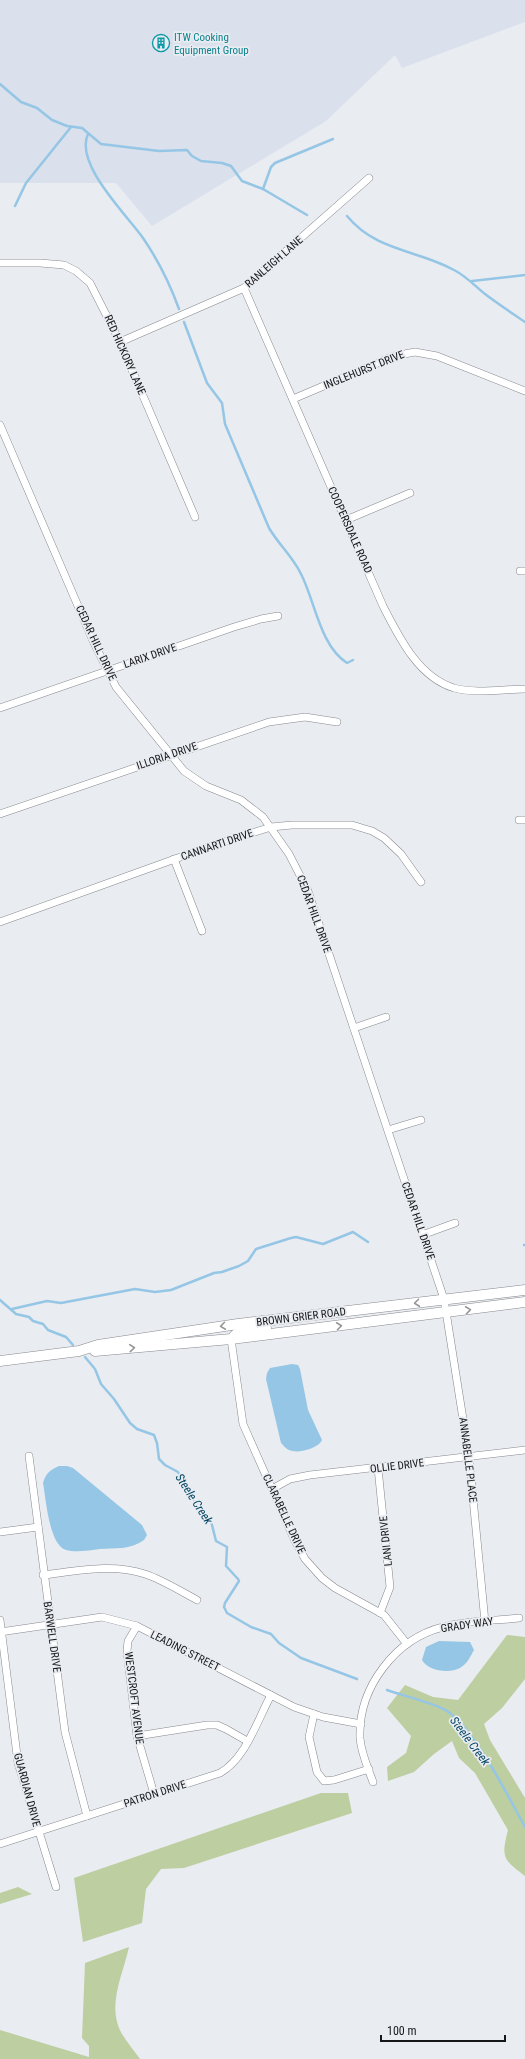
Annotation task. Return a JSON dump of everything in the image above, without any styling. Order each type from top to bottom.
[{"type":"main road","name":"BROWN GRIER ROAD","points":[[0,1361],[79,1351],[98,1344],[164,1334],[525,1290]]},
{"type":"main road","name":"BROWN GRIER ROAD","points":[[79,1351],[85,1352],[231,1339],[525,1302]]},
{"type":"main road","points":[[231,1339],[236,1333],[245,1330],[325,1320],[346,1311]]},
{"type":"street","name":"RANLEIGH LANE","points":[[120,342],[244,288],[369,178]]},
{"type":"street","name":"RED HICKORY LANE","points":[[0,263],[55,263],[76,271],[90,282],[120,342],[195,517]]},
{"type":"street","name":"COOPERSDALE ROAD","points":[[244,288],[396,631],[414,658],[432,677],[455,688],[466,690],[525,689]]},
{"type":"street","name":"INGLEHURST DRIVE","points":[[293,399],[394,356],[415,352],[437,356],[525,391]]},
{"type":"street","name":"CEDAR HILL DRIVE","points":[[0,425],[107,671],[122,695],[171,755],[193,779],[206,786],[242,800],[258,812],[271,827],[289,854],[305,884],[444,1299]]},
{"type":"street","points":[[346,520],[410,493]]},
{"type":"street","name":"LARIX DRIVE","points":[[0,708],[234,627],[278,616]]},
{"type":"street","name":"ILLORIA DRIVE","points":[[0,814],[269,722],[305,717],[337,722]]},
{"type":"street","name":"CANNARTI DRIVE","points":[[0,922],[174,859],[271,827],[333,824],[362,828],[384,838],[421,882]]},
{"type":"street","points":[[174,859],[202,932]]},
{"type":"street","points":[[354,1028],[386,1017]]},
{"type":"street","points":[[388,1130],[421,1120]]},
{"type":"street","points":[[422,1235],[455,1223]]},
{"type":"street","name":"ANNABELLE PLACE","points":[[444,1299],[445,1313],[469,1457],[485,1622]]},
{"type":"street","name":"CLARABELLE DRIVE","points":[[231,1339],[244,1424],[295,1541],[312,1568],[335,1588],[380,1613],[389,1621],[407,1644]]},
{"type":"street","name":"OLLIE DRIVE","points":[[272,1489],[290,1479],[301,1476],[525,1450]]},
{"type":"street","name":"BARWELL DRIVE","points":[[29,1456],[65,1732],[87,1816]]},
{"type":"street","name":"LANI DRIVE","points":[[378,1468],[390,1587],[380,1613]]},
{"type":"street","points":[[0,1532],[38,1527]]},
{"type":"street","points":[[44,1575],[94,1568],[130,1570],[145,1574],[197,1600]]},
{"type":"street","name":"LEADING STREET","points":[[1,1632],[102,1617],[137,1626],[271,1695],[314,1714],[361,1724]]},
{"type":"street","name":"GRADY WAY","points":[[373,1782],[362,1748],[361,1724],[365,1705],[379,1675],[390,1658],[407,1644],[422,1635],[444,1626],[519,1618]]},
{"type":"street","name":"GUARDIAN DRIVE","points":[[0,1620],[4,1681],[18,1763],[56,1887]]},
{"type":"street","name":"WESTCROFT AVENUE","points":[[137,1626],[128,1641],[127,1652],[137,1736],[154,1794]]},
{"type":"street","name":"PATRON DRIVE","points":[[0,1844],[38,1830],[87,1816],[220,1773],[230,1767],[240,1755],[271,1695]]},
{"type":"street","points":[[314,1714],[309,1737],[317,1772],[324,1780],[334,1780],[369,1769]]},
{"type":"street","points":[[137,1736],[207,1725],[216,1725],[247,1741]]},
{"type":"shaded area","points":[[0,0],[525,0],[525,22],[402,68],[395,55],[326,121],[152,226],[116,183],[0,183]]},
{"type":"green space","points":[[507,1635],[525,1637],[525,1679],[502,1708],[484,1724],[490,1740],[525,1798],[525,1876],[508,1861],[505,1847],[508,1830],[475,1773],[459,1758],[452,1741],[434,1754],[414,1772],[388,1781],[387,1767],[406,1753],[411,1736],[387,1708],[405,1685],[433,1697],[458,1700]]},
{"type":"green space","points":[[321,1793],[348,1793],[352,1813],[184,1868],[161,1869],[146,1889],[142,1923],[83,1942],[74,1878]]},
{"type":"green space","points":[[18,1887],[32,1894],[0,1904],[0,1893]]},
{"type":"green space","points":[[129,1947],[117,1990],[116,2013],[117,2023],[122,2034],[140,2059],[0,2059],[0,2030],[89,2057],[89,2046],[82,2038],[85,1963]]},
{"type":"water","points":[[292,1364],[298,1365],[300,1369],[308,1410],[322,1440],[316,1446],[302,1451],[293,1451],[286,1448],[281,1443],[266,1379],[270,1368]]},
{"type":"water","points":[[59,1466],[73,1468],[142,1525],[147,1535],[144,1540],[128,1547],[83,1551],[70,1551],[60,1546],[52,1531],[49,1521],[43,1483],[49,1472]]},
{"type":"water","points":[[439,1641],[470,1642],[474,1650],[470,1658],[460,1668],[450,1671],[434,1669],[425,1664],[422,1660],[426,1647]]},
{"type":"waterway","points":[[0,84],[21,102],[37,108],[52,120],[67,126],[82,128],[101,144],[159,151],[187,150],[192,156],[201,161],[222,163],[231,166],[242,181],[263,189],[307,215]]},
{"type":"waterway","points":[[15,206],[26,183],[71,127]]},
{"type":"waterway","points":[[88,134],[86,146],[88,160],[95,174],[104,189],[143,238],[154,255],[172,290],[179,309]]},
{"type":"waterway","points":[[263,189],[271,167],[275,163],[333,139]]},
{"type":"waterway","points":[[347,216],[371,237],[398,249],[440,263],[458,272],[490,298],[525,322]]},
{"type":"waterway","points":[[472,281],[525,275]]},
{"type":"waterway","points":[[184,322],[207,383],[222,403],[225,424],[269,528],[301,574],[319,622],[330,646],[347,663],[353,660]]},
{"type":"waterway","points":[[12,1309],[47,1301],[61,1303],[135,1289],[155,1292],[171,1290],[214,1273],[239,1266],[248,1261],[256,1249],[296,1237],[323,1244],[353,1232],[368,1242]]},
{"type":"waterway","name":"Steele Creek","points":[[0,1300],[16,1314],[29,1317],[33,1321],[43,1324],[48,1330],[66,1337],[73,1345]]},
{"type":"waterway","name":"Steele Creek","points":[[85,1357],[95,1369],[101,1384],[114,1399],[130,1423],[137,1429],[154,1435],[157,1443],[159,1459],[165,1465],[178,1472],[201,1513],[211,1521],[216,1541],[227,1547],[226,1566],[239,1581],[225,1603],[224,1607],[227,1613],[251,1627],[271,1634],[279,1643],[301,1658],[357,1679]]},
{"type":"waterway","name":"Steele Creek","points":[[387,1690],[442,1708],[458,1720],[480,1748],[525,1827]]},
{"type":"place","name":"ITW Cooking Equipment Group","points":[[161,43]]}]
